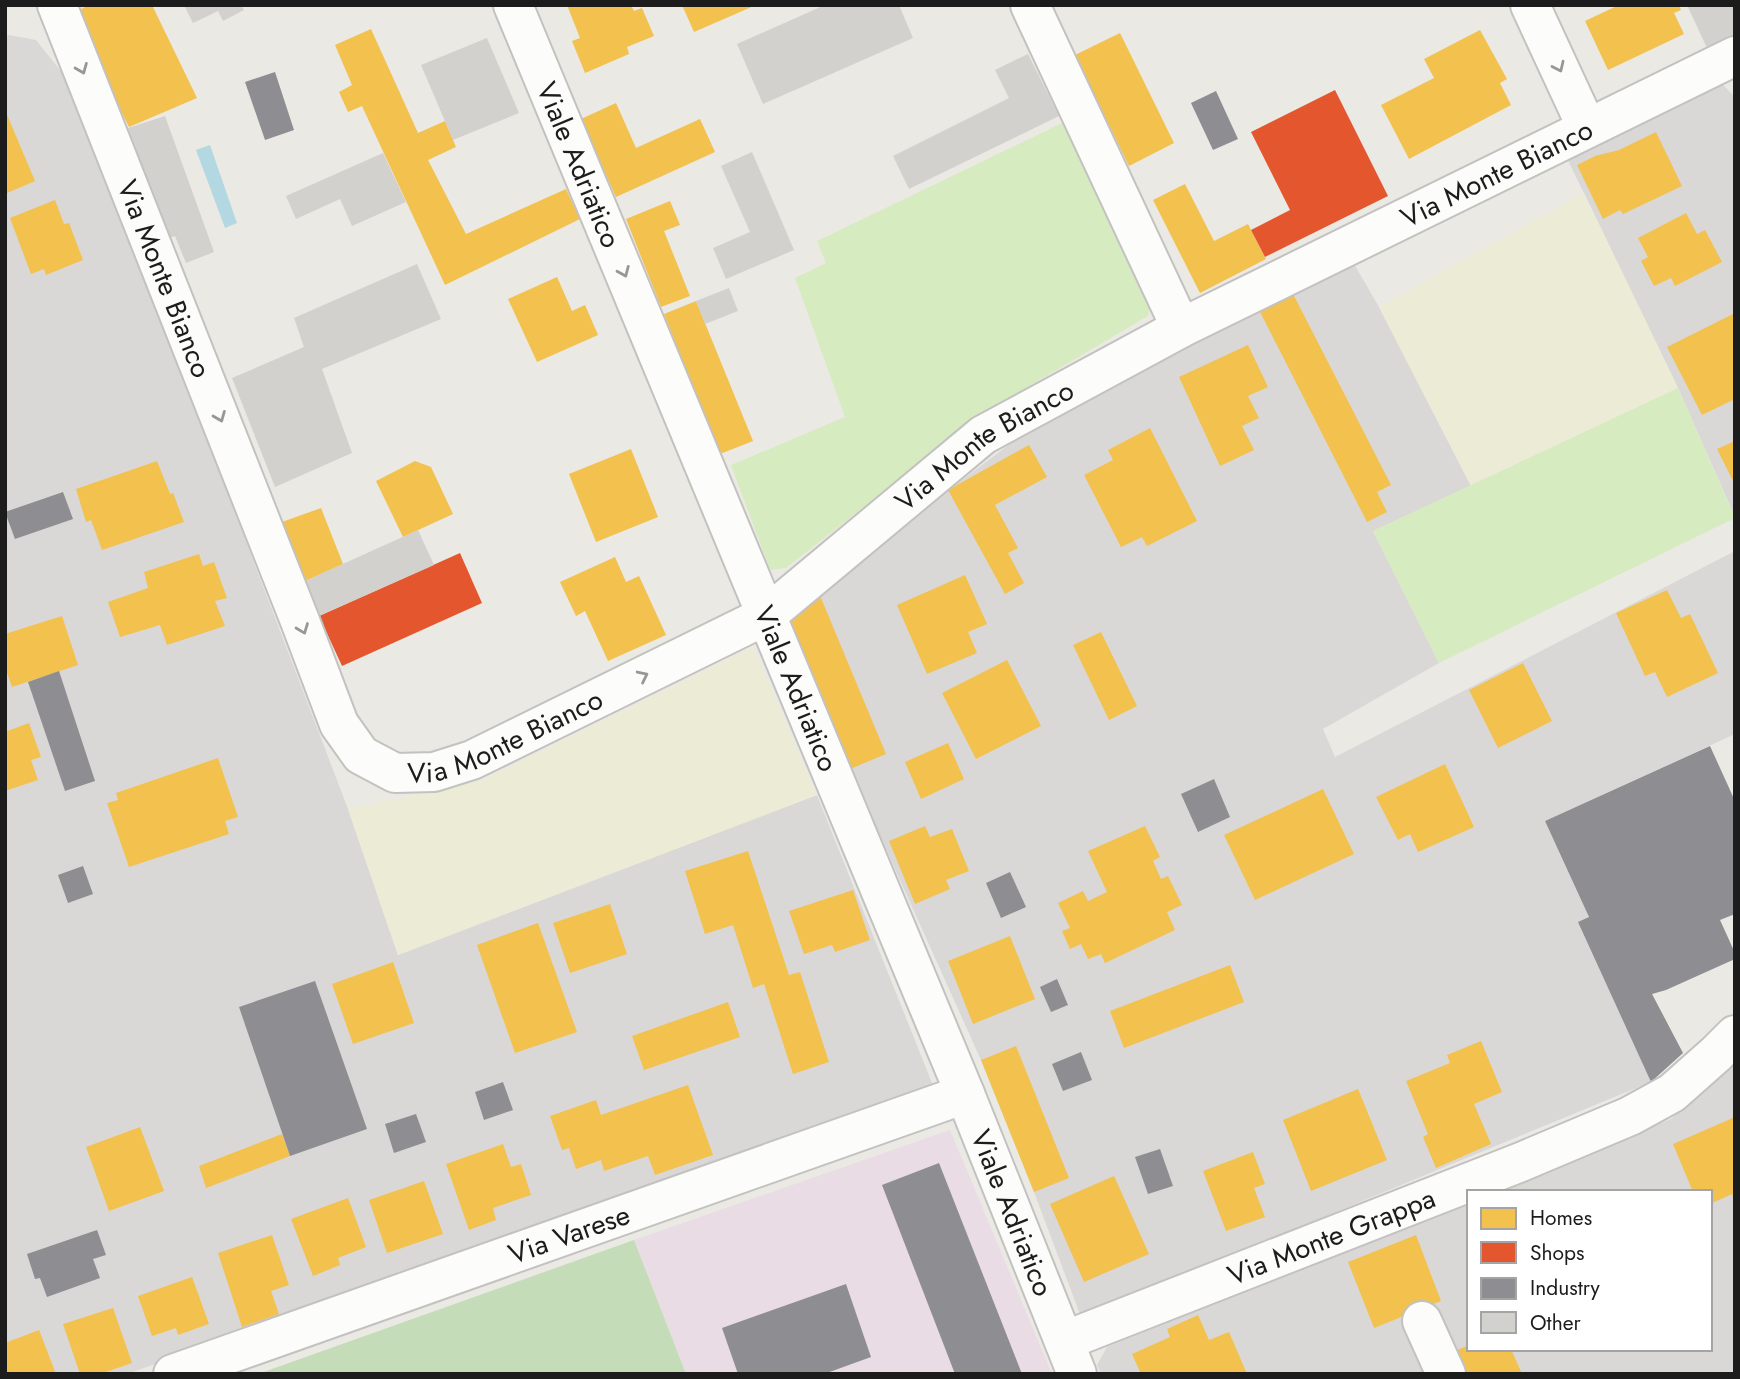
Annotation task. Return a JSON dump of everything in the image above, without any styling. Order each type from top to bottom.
[{"type":"street","name":"Via Monte Bianco","points":[[57,5],[339,724],[361,755],[395,773],[434,772],[472,760],[767,615],[983,435],[1181,328],[1734,58]]},
{"type":"street","name":"Viale Adriatico","points":[[513,5],[965,1094],[1070,1357]]},
{"type":"street","points":[[1030,5],[1181,328]]},
{"type":"street","points":[[1530,5],[1587,128]]},
{"type":"street","name":"Via Monte Grappa","points":[[1070,1357],[1630,1116],[1672,1093],[1735,1035]]},
{"type":"street","name":"Via Varese","points":[[173,1374],[965,1094]]},
{"type":"street","points":[[1422,1321],[1446,1374]]},
{"type":"shaded area","points":[[5,36],[36,40],[72,85],[348,809],[398,955],[817,795],[934,1088],[127,1374],[5,1374]]},
{"type":"shaded area","points":[[1717,79],[1735,97],[1735,517],[1678,388],[1564,152]]},
{"type":"shaded area","points":[[1353,262],[1471,486],[1373,531],[1439,663],[1323,729],[1335,757],[1735,551],[1735,734],[1545,821],[1589,917],[1579,922],[1651,1082],[1081,1317],[981,1060],[850,769],[785,614],[1031,428]]},
{"type":"shaded area","points":[[1735,1056],[1735,1374],[1101,1374],[1097,1365],[1107,1347],[1467,1202],[1467,1351],[1712,1351],[1712,1190],[1496,1190],[1671,1119]]},
{"type":"shaded area","points":[[950,1130],[1052,1374],[686,1374],[634,1240]]},
{"type":"green space","points":[[1064,122],[1151,299],[1148,316],[985,412],[786,568],[770,570],[731,465],[845,417],[795,278],[826,263],[817,241]]},
{"type":"green space","points":[[1584,193],[1678,388],[1471,486],[1379,307]]},
{"type":"green space","points":[[1678,388],[1735,518],[1439,663],[1373,531]]},
{"type":"green space","points":[[753,647],[817,795],[398,955],[348,809],[480,781]]},
{"type":"green space","points":[[634,1240],[686,1374],[258,1374]]},
{"type":"water","points":[[210,145],[237,223],[225,228],[196,150]]},
{"type":"building: Homes","points":[[89,5],[152,5],[197,98],[129,127],[72,14]]},
{"type":"building: Homes","points":[[567,5],[631,5],[634,11],[642,8],[654,36],[627,47],[629,54],[585,73],[572,41],[580,38]]},
{"type":"building: Homes","points":[[682,5],[756,5],[694,32]]},
{"type":"building: Homes","points":[[1619,5],[1679,5],[1681,10],[1674,13],[1684,34],[1608,70],[1585,21]]},
{"type":"building: Homes","points":[[371,29],[418,133],[445,121],[456,147],[428,160],[466,234],[566,189],[580,219],[445,285],[362,106],[348,112],[339,92],[352,85],[335,45]]},
{"type":"building: Homes","points":[[1480,30],[1507,79],[1500,83],[1511,105],[1409,159],[1381,105],[1434,78],[1424,59]]},
{"type":"building: Homes","points":[[1120,33],[1174,143],[1129,166],[1075,55]]},
{"type":"building: Homes","points":[[616,103],[636,148],[700,119],[715,152],[616,197],[581,119]]},
{"type":"building: Homes","points":[[5,110],[35,181],[7,193],[5,189]]},
{"type":"building: Homes","points":[[1656,132],[1682,186],[1623,214],[1620,210],[1603,219],[1577,165],[1595,156],[1619,150]]},
{"type":"building: Homes","points":[[1185,184],[1214,241],[1248,224],[1266,259],[1200,293],[1153,200]]},
{"type":"building: Homes","points":[[55,200],[64,224],[69,223],[83,260],[46,275],[44,269],[31,274],[10,218]]},
{"type":"building: Homes","points":[[670,201],[680,225],[664,231],[690,296],[661,307],[626,219]]},
{"type":"building: Homes","points":[[1686,213],[1697,234],[1705,230],[1722,262],[1675,286],[1671,278],[1654,286],[1641,261],[1648,257],[1638,238]]},
{"type":"building: Homes","points":[[557,277],[572,311],[585,305],[598,335],[537,362],[508,299]]},
{"type":"building: Homes","points":[[1291,290],[1391,485],[1377,492],[1387,512],[1367,522],[1258,308]]},
{"type":"building: Homes","points":[[696,301],[753,441],[720,454],[664,314]]},
{"type":"building: Homes","points":[[1733,314],[1735,399],[1702,415],[1667,347]]},
{"type":"building: Homes","points":[[1248,345],[1268,387],[1248,396],[1259,418],[1242,426],[1254,450],[1220,466],[1179,377]]},
{"type":"building: Homes","points":[[1150,428],[1197,521],[1147,546],[1142,537],[1121,547],[1084,475],[1113,460],[1108,450]]},
{"type":"building: Homes","points":[[1735,441],[1735,485],[1717,449]]},
{"type":"building: Homes","points":[[1029,445],[1047,477],[995,505],[1018,548],[1008,553],[1024,583],[1005,594],[948,490]]},
{"type":"building: Homes","points":[[631,449],[658,517],[596,542],[569,474]]},
{"type":"building: Homes","points":[[157,461],[184,522],[102,550],[91,520],[86,522],[76,489]]},
{"type":"building: Homes","points":[[415,461],[431,467],[453,514],[403,537],[376,481]]},
{"type":"building: Homes","points":[[321,508],[343,564],[303,582],[282,522]]},
{"type":"building: Homes","points":[[199,554],[203,566],[214,562],[227,598],[215,601],[225,626],[167,645],[160,625],[120,637],[108,602],[148,588],[144,572]]},
{"type":"building: Homes","points":[[615,557],[626,582],[639,576],[666,635],[608,661],[585,611],[576,616],[560,582]]},
{"type":"building: Homes","points":[[965,575],[987,624],[968,632],[977,653],[927,674],[897,605]]},
{"type":"building: Homes","points":[[1667,590],[1681,618],[1690,614],[1718,673],[1667,697],[1655,672],[1645,676],[1616,613]]},
{"type":"building: Homes","points":[[821,598],[886,754],[850,769],[784,614]]},
{"type":"building: Homes","points":[[62,616],[78,665],[12,687],[5,667],[5,634]]},
{"type":"building: Homes","points":[[1101,632],[1137,706],[1109,720],[1073,645]]},
{"type":"building: Homes","points":[[1007,660],[1041,726],[976,759],[942,693]]},
{"type":"building: Homes","points":[[1523,663],[1552,721],[1498,748],[1469,690]]},
{"type":"building: Homes","points":[[29,723],[41,757],[31,760],[38,780],[5,791],[5,732]]},
{"type":"building: Homes","points":[[948,743],[964,779],[921,799],[905,762]]},
{"type":"building: Homes","points":[[218,758],[238,817],[225,821],[229,834],[129,867],[107,803],[118,800],[116,793]]},
{"type":"building: Homes","points":[[1445,764],[1474,827],[1418,852],[1410,834],[1398,840],[1376,797]]},
{"type":"building: Homes","points":[[1323,789],[1354,854],[1255,900],[1224,835]]},
{"type":"building: Homes","points":[[925,826],[930,837],[952,829],[969,871],[946,880],[950,889],[915,904],[889,841]]},
{"type":"building: Homes","points":[[1145,826],[1160,857],[1153,861],[1161,879],[1168,876],[1182,905],[1167,912],[1175,930],[1105,963],[1101,954],[1088,959],[1081,944],[1070,949],[1062,931],[1070,928],[1058,903],[1083,891],[1088,901],[1107,892],[1088,851]]},
{"type":"building: Homes","points":[[748,851],[789,975],[800,972],[829,1062],[793,1074],[764,984],[753,988],[733,925],[705,934],[685,871]]},
{"type":"building: Homes","points":[[853,890],[870,940],[835,952],[832,945],[804,954],[789,911]]},
{"type":"building: Homes","points":[[610,904],[627,954],[570,973],[553,923]]},
{"type":"building: Homes","points":[[538,923],[577,1032],[515,1053],[477,945]]},
{"type":"building: Homes","points":[[1010,936],[1035,999],[973,1024],[948,961]]},
{"type":"building: Homes","points":[[393,962],[414,1023],[353,1044],[332,984]]},
{"type":"building: Homes","points":[[1230,965],[1244,1002],[1124,1048],[1110,1011]]},
{"type":"building: Homes","points":[[728,1002],[740,1037],[644,1070],[632,1036]]},
{"type":"building: Homes","points":[[1481,1041],[1502,1092],[1474,1104],[1491,1144],[1436,1168],[1423,1137],[1428,1134],[1406,1081],[1450,1063],[1447,1055]]},
{"type":"building: Homes","points":[[1016,1046],[1069,1178],[1034,1192],[981,1060]]},
{"type":"building: Homes","points":[[688,1085],[713,1155],[655,1175],[648,1156],[604,1171],[601,1160],[576,1169],[569,1148],[562,1150],[550,1116],[596,1100],[601,1115]]},
{"type":"building: Homes","points":[[1358,1089],[1387,1160],[1311,1191],[1283,1120]]},
{"type":"building: Homes","points":[[1735,1117],[1735,1201],[1732,1194],[1712,1203],[1712,1190],[1692,1190],[1673,1144]]},
{"type":"building: Homes","points":[[140,1127],[164,1191],[109,1211],[86,1147]]},
{"type":"building: Homes","points":[[282,1134],[290,1156],[206,1188],[199,1166]]},
{"type":"building: Homes","points":[[503,1144],[511,1167],[521,1164],[531,1195],[493,1208],[496,1220],[469,1230],[446,1164]]},
{"type":"building: Homes","points":[[1253,1152],[1265,1184],[1254,1188],[1265,1217],[1226,1231],[1203,1171]]},
{"type":"building: Homes","points":[[1114,1176],[1149,1254],[1084,1282],[1050,1204]]},
{"type":"building: Homes","points":[[424,1181],[443,1234],[387,1253],[369,1200]]},
{"type":"building: Homes","points":[[348,1198],[366,1247],[338,1258],[340,1265],[313,1276],[291,1219]]},
{"type":"building: Homes","points":[[272,1235],[289,1285],[271,1291],[279,1314],[242,1327],[218,1253]]},
{"type":"building: Homes","points":[[1416,1235],[1441,1301],[1374,1328],[1348,1262]]},
{"type":"building: Homes","points":[[192,1277],[209,1324],[178,1335],[176,1328],[152,1336],[138,1296]]},
{"type":"building: Homes","points":[[113,1308],[132,1363],[100,1374],[80,1374],[63,1324]]},
{"type":"building: Homes","points":[[1198,1315],[1209,1340],[1229,1332],[1247,1374],[1141,1374],[1132,1354],[1170,1337],[1167,1329]]},
{"type":"building: Homes","points":[[39,1330],[56,1374],[5,1374],[5,1343]]},
{"type":"building: Homes","points":[[1467,1346],[1467,1351],[1512,1351],[1522,1374],[1456,1374],[1448,1354]]},
{"type":"building: Shops","points":[[1335,90],[1388,196],[1265,257],[1251,230],[1290,210],[1251,132]]},
{"type":"building: Shops","points":[[460,553],[482,603],[342,666],[319,616]]},
{"type":"building: Industry","points":[[275,72],[294,130],[265,140],[245,82]]},
{"type":"building: Industry","points":[[1216,91],[1238,139],[1213,150],[1191,103]]},
{"type":"building: Industry","points":[[63,492],[73,519],[15,539],[5,512]]},
{"type":"building: Industry","points":[[59,671],[95,781],[65,791],[28,682]]},
{"type":"building: Industry","points":[[1710,746],[1735,801],[1735,914],[1720,920],[1735,953],[1735,959],[1652,994],[1683,1053],[1651,1082],[1578,922],[1589,917],[1545,821]]},
{"type":"building: Industry","points":[[1214,779],[1230,817],[1198,832],[1181,794]]},
{"type":"building: Industry","points":[[83,866],[93,894],[68,903],[58,875]]},
{"type":"building: Industry","points":[[1010,872],[1026,907],[1001,918],[986,883]]},
{"type":"building: Industry","points":[[1057,979],[1068,1005],[1051,1012],[1040,987]]},
{"type":"building: Industry","points":[[315,981],[367,1129],[290,1156],[239,1007]]},
{"type":"building: Industry","points":[[1081,1052],[1092,1080],[1063,1091],[1052,1064]]},
{"type":"building: Industry","points":[[503,1082],[513,1110],[484,1120],[475,1092]]},
{"type":"building: Industry","points":[[416,1114],[426,1142],[394,1153],[385,1124]]},
{"type":"building: Industry","points":[[1160,1149],[1173,1186],[1148,1194],[1135,1157]]},
{"type":"building: Industry","points":[[939,1163],[1022,1374],[955,1374],[882,1185]]},
{"type":"building: Industry","points":[[97,1230],[106,1255],[93,1259],[100,1278],[47,1297],[40,1278],[35,1279],[27,1254]]},
{"type":"building: Industry","points":[[846,1284],[871,1357],[824,1374],[738,1374],[722,1328]]},
{"type":"building: Other","points":[[184,5],[241,5],[244,10],[223,21],[218,11],[193,23]]},
{"type":"building: Other","points":[[825,5],[899,5],[913,38],[763,104],[737,44]]},
{"type":"building: Other","points":[[1687,5],[1735,5],[1735,35],[1707,48]]},
{"type":"building: Other","points":[[487,38],[519,113],[453,140],[421,65]]},
{"type":"building: Other","points":[[1028,54],[1059,116],[909,189],[893,156],[1009,98],[995,70]]},
{"type":"building: Other","points":[[165,116],[214,252],[186,263],[175,236],[169,238],[128,128]]},
{"type":"building: Other","points":[[752,152],[794,250],[726,279],[713,248],[750,232],[721,166]]},
{"type":"building: Other","points":[[383,153],[406,202],[352,226],[340,199],[296,219],[286,196]]},
{"type":"building: Other","points":[[417,264],[441,319],[322,369],[352,453],[275,487],[232,378],[304,347],[294,318]]},
{"type":"building: Other","points":[[729,288],[738,311],[705,324],[696,301]]},
{"type":"building: Other","points":[[418,530],[434,565],[319,616],[303,582]]}]
